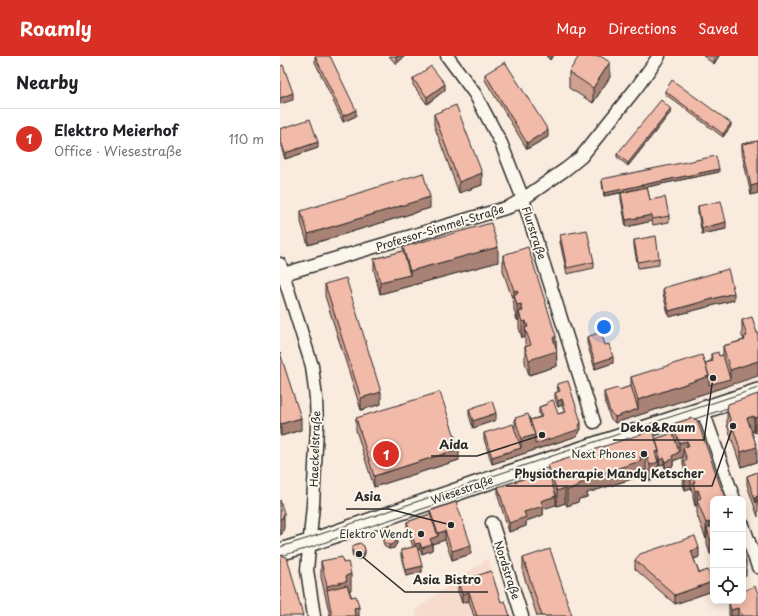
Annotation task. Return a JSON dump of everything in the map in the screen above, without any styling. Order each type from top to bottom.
[{"type":"street","name":"Flurstraße","points":[[447,56],[475,94],[501,143],[523,199],[594,422]]},
{"type":"street","name":"Professor-Simmel-Straße","points":[[281,271],[509,207],[566,169],[585,152],[637,87],[658,56]]},
{"type":"street","name":"Haeckelstraße","points":[[281,271],[312,366],[314,386],[317,427],[313,505],[307,570],[314,616]]},
{"type":"street","name":"Wiesestraße","points":[[280,552],[479,484],[758,392]]},
{"type":"street","points":[[703,411],[733,496]]},
{"type":"street","name":"Nordstraße","points":[[492,523],[522,616]]},
{"type":"street","points":[[746,532],[758,567]]},
{"type":"shaded area","points":[[488,558],[507,616],[417,616],[415,610]]},
{"type":"building","points":[[315,56],[330,56],[356,110],[343,116]]},
{"type":"building","points":[[579,56],[600,56],[610,62],[593,88],[569,72]]},
{"type":"building","points":[[505,62],[548,130],[527,143],[485,74]]},
{"type":"building","points":[[283,65],[293,93],[280,98],[280,66]]},
{"type":"building","points":[[431,66],[445,84],[427,97],[413,79]]},
{"type":"building","points":[[672,80],[731,123],[723,134],[665,91]]},
{"type":"building","points":[[661,100],[671,109],[628,163],[617,154]]},
{"type":"building","points":[[456,105],[482,173],[459,182],[434,114]]},
{"type":"building","points":[[310,119],[318,142],[285,153],[280,138],[280,129]]},
{"type":"building","points":[[758,141],[758,184],[751,186],[742,144]]},
{"type":"building","points":[[716,156],[719,169],[604,193],[602,179]]},
{"type":"building","points":[[423,173],[430,197],[308,234],[301,211]]},
{"type":"building","points":[[647,187],[650,200],[665,197],[669,216],[653,219],[652,215],[626,220],[621,193]]},
{"type":"building","points":[[721,201],[726,222],[702,228],[698,206]]},
{"type":"building","points":[[491,223],[498,247],[410,271],[403,247]]},
{"type":"building","points":[[587,230],[594,262],[567,268],[560,235]]},
{"type":"building","points":[[656,236],[659,258],[638,262],[634,240]]},
{"type":"building","points":[[528,247],[556,336],[553,338],[557,351],[529,360],[525,347],[531,345],[525,328],[528,327],[526,321],[522,322],[519,312],[523,311],[521,304],[517,305],[514,295],[518,293],[517,290],[514,291],[503,255]]},
{"type":"building","points":[[403,251],[410,275],[380,282],[374,259]]},
{"type":"building","points":[[728,269],[734,293],[669,311],[663,288]]},
{"type":"building","points":[[346,278],[381,392],[361,398],[325,284]]},
{"type":"building","points":[[752,317],[757,333],[758,332],[758,361],[730,370],[723,346],[745,340],[744,337],[747,336],[742,320]]},
{"type":"building","points":[[601,332],[605,345],[609,344],[613,357],[595,363],[587,337]]},
{"type":"building","points":[[718,352],[719,356],[723,355],[730,379],[709,385],[709,376],[705,363],[713,361],[711,354]]},
{"type":"building","points":[[280,353],[301,418],[281,424],[280,422]]},
{"type":"building","points":[[702,355],[709,376],[638,400],[631,377]]},
{"type":"building","points":[[568,381],[581,422],[577,430],[535,444],[535,435],[530,420],[542,417],[539,407],[548,404],[547,402],[553,400],[558,414],[566,412],[562,399],[558,401],[555,393],[560,391],[557,384]]},
{"type":"building","points":[[631,386],[638,409],[615,417],[610,412],[604,392],[618,388],[619,390]]},
{"type":"building","points":[[440,392],[459,449],[374,476],[356,418]]},
{"type":"building","points":[[758,394],[758,417],[755,418],[754,416],[747,418],[757,447],[741,452],[727,410],[728,404]]},
{"type":"building","points":[[492,401],[496,413],[473,421],[469,409]]},
{"type":"building","points":[[528,414],[535,435],[521,439],[515,418]]},
{"type":"building","points":[[692,418],[697,420],[724,496],[710,496],[710,524],[709,522],[706,523],[697,500],[701,498],[698,490],[695,491],[693,483],[695,482],[691,473],[685,475],[683,470],[687,469],[684,461],[687,460],[683,448],[689,446],[687,441],[679,443],[673,424]]},
{"type":"building","points":[[513,424],[521,448],[492,457],[484,433]]},
{"type":"building","points":[[653,430],[659,451],[655,452],[658,462],[650,465],[646,454],[640,456],[641,461],[586,478],[587,481],[579,484],[578,487],[567,490],[565,488],[557,491],[548,465]]},
{"type":"building","points":[[673,433],[679,452],[672,456],[673,459],[665,462],[664,458],[659,460],[659,451],[655,439]]},
{"type":"building","points":[[548,471],[556,496],[541,501],[543,506],[524,512],[526,517],[509,523],[498,487]]},
{"type":"building","points":[[758,472],[758,496],[756,497],[756,503],[747,476]]},
{"type":"building","points":[[280,500],[284,513],[282,519],[280,519]]},
{"type":"building","points":[[456,502],[471,545],[452,551],[445,531],[438,533],[430,511]]},
{"type":"building","points":[[430,514],[438,536],[430,539],[432,544],[422,548],[420,543],[415,544],[407,522]]},
{"type":"building","points":[[710,527],[710,539],[707,528]]},
{"type":"building","points":[[392,533],[395,534],[395,544],[388,545],[385,544],[384,537],[385,534]]},
{"type":"building","points":[[695,536],[699,548],[691,551],[699,573],[708,570],[710,583],[675,595],[635,560],[640,554]]},
{"type":"building","points":[[360,543],[364,546],[365,550],[363,555],[358,556],[353,554],[352,549],[354,545]]},
{"type":"building","points":[[417,546],[422,566],[406,570],[401,550]]},
{"type":"building","points":[[550,549],[572,616],[542,616],[523,558]]},
{"type":"building","points":[[280,555],[287,557],[303,616],[280,616]]},
{"type":"building","points":[[342,557],[343,563],[348,562],[351,574],[346,576],[347,581],[327,586],[321,561]]},
{"type":"building","points":[[491,571],[501,602],[505,601],[510,616],[477,616],[469,592],[462,594],[458,582]]},
{"type":"building","points":[[347,585],[351,597],[356,596],[359,607],[354,608],[355,616],[332,616],[327,590]]},
{"type":"building","points":[[755,586],[758,594],[758,616],[742,616],[738,608],[731,610],[729,604],[746,604],[746,590]]},
{"type":"tram line","points":[[280,547],[758,388]]},
{"type":"tram line","points":[[643,436],[758,398]]},
{"type":"tram line","points":[[280,556],[309,548],[559,464]]},
{"type":"place","name":"Deko&Raum","points":[[713,378]]},
{"type":"place","name":"Physiotherapie Mandy Ketscher","points":[[733,426]]},
{"type":"place","name":"Aida","points":[[542,435]]},
{"type":"place","name":"Elektro Meierhof","points":[[386,454]]},
{"type":"place","name":"Next Phones","points":[[644,454]]},
{"type":"place","name":"Asia","points":[[451,525]]},
{"type":"place","name":"Elektro Wendt","points":[[421,534]]},
{"type":"place","name":"Asia Bistro","points":[[359,554]]}]
